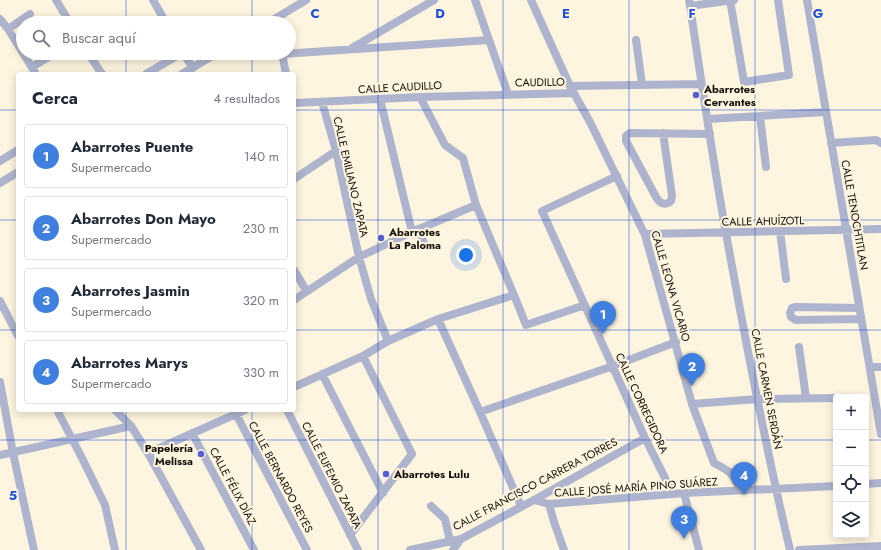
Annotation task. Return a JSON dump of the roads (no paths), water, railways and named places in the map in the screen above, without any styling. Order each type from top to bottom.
[{"type":"street","points":[[56,0],[66,16]]},
{"type":"street","points":[[153,0],[162,16]]},
{"type":"street","points":[[283,16],[306,0]]},
{"type":"street","points":[[349,50],[434,0]]},
{"type":"street","points":[[475,0],[508,94]]},
{"type":"street","name":"CALLE LEONA VICARIO","points":[[531,0],[572,90],[591,124],[645,234],[692,404],[714,463],[727,470],[736,478],[740,490]]},
{"type":"street","points":[[730,0],[744,82],[790,75],[778,0]]},
{"type":"street","points":[[689,3],[734,0]]},
{"type":"street","name":"CALLE TENOCHTITLAN","points":[[807,0],[859,308],[881,428]]},
{"type":"street","name":"CALLE CARMEN SERDÁN","points":[[689,3],[726,232],[775,489],[790,550]]},
{"type":"street","points":[[0,19],[16,42]]},
{"type":"street","points":[[8,29],[16,24]]},
{"type":"street","points":[[296,53],[489,40]]},
{"type":"street","points":[[636,40],[642,84]]},
{"type":"street","points":[[28,60],[34,70],[46,60]]},
{"type":"street","points":[[93,60],[101,72]]},
{"type":"street","points":[[150,72],[171,60]]},
{"type":"street","points":[[188,60],[193,68]]},
{"type":"street","points":[[186,72],[206,60]]},
{"type":"street","points":[[283,60],[286,72]]},
{"type":"street","name":"CAUDILLO","points":[[508,94],[642,84],[702,84]]},
{"type":"street","name":"CALLE CAUDILLO","points":[[296,103],[508,94]]},
{"type":"street","points":[[420,97],[445,145],[463,158],[476,205],[526,325],[585,305]]},
{"type":"street","points":[[380,99],[415,230],[424,242]]},
{"type":"street","name":"CALLE EMILIANO ZAPATA","points":[[322,102],[336,151],[359,257],[371,299],[388,341]]},
{"type":"street","points":[[708,119],[826,112]]},
{"type":"street","points":[[760,116],[766,167]]},
{"type":"street","points":[[663,133],[672,196],[671,201],[668,204],[664,204],[659,202],[656,198],[626,141],[626,136],[630,134],[663,133],[710,134]]},
{"type":"street","points":[[831,143],[876,140],[881,143]]},
{"type":"street","points":[[0,161],[16,151]]},
{"type":"street","points":[[296,178],[336,151]]},
{"type":"street","points":[[1,180],[16,173]]},
{"type":"street","name":"CALLE CORREGIDORA","points":[[616,176],[542,211],[645,438],[673,494]]},
{"type":"street","points":[[296,298],[306,290],[359,257],[415,230],[476,205]]},
{"type":"street","name":"CALLE AHUÍZOTL","points":[[645,234],[881,229]]},
{"type":"street","points":[[780,231],[786,279]]},
{"type":"street","points":[[296,273],[306,290]]},
{"type":"street","points":[[296,386],[363,356],[388,341],[438,319],[514,295]]},
{"type":"street","points":[[0,301],[16,332]]},
{"type":"street","points":[[859,308],[796,307],[791,310],[790,313],[791,317],[796,320],[861,319]]},
{"type":"street","points":[[438,319],[521,506]]},
{"type":"street","points":[[480,412],[613,366],[676,342]]},
{"type":"street","points":[[799,347],[806,398]]},
{"type":"street","points":[[350,535],[412,454],[363,356]]},
{"type":"street","points":[[870,367],[881,367]]},
{"type":"street","points":[[322,374],[383,493]]},
{"type":"street","points":[[0,382],[13,453],[34,550]]},
{"type":"street","points":[[692,404],[757,399],[833,398]]},
{"type":"street","points":[[869,398],[875,398]]},
{"type":"street","points":[[58,412],[105,505],[115,550]]},
{"type":"street","points":[[117,412],[131,426],[148,452],[201,550]]},
{"type":"street","points":[[148,452],[240,412]]},
{"type":"street","name":"CALLE EUFEMIO ZAPATA","points":[[288,412],[358,550]]},
{"type":"street","name":"CALLE BERNARDO REYES","points":[[236,414],[307,550]]},
{"type":"street","points":[[0,455],[131,426]]},
{"type":"street","name":"CALLE FÉLIX DÍAZ","points":[[192,433],[254,550]]},
{"type":"street","name":"CALLE FRANCISCO CARRERA TORRES","points":[[410,550],[461,539],[645,438]]},
{"type":"street","points":[[869,484],[881,483]]},
{"type":"street","name":"CALLE JOSÉ MARÍA PINO SUÁREZ","points":[[534,500],[549,504],[684,493],[833,486]]},
{"type":"street","points":[[684,493],[699,550]]},
{"type":"street","points":[[549,504],[564,550]]},
{"type":"street","points":[[431,506],[445,519],[450,541]]},
{"type":"street","points":[[453,550],[461,539]]},
{"type":"street","points":[[799,550],[881,546]]},
{"type":"place","name":"Abarrotes Cervantes","points":[[696,95]]},
{"type":"place","name":"Abarrotes La Paloma","points":[[381,238]]},
{"type":"place","name":"Abarrotes Puente","points":[[603,334]]},
{"type":"place","name":"Abarrotes Don Mayo","points":[[692,386]]},
{"type":"place","name":"Papelería Melissa","points":[[201,454]]},
{"type":"place","name":"Abarrotes Lulu","points":[[386,474]]},
{"type":"place","name":"Abarrotes Marys","points":[[744,495]]},
{"type":"place","name":"Abarrotes Jasmin","points":[[684,539]]}]
